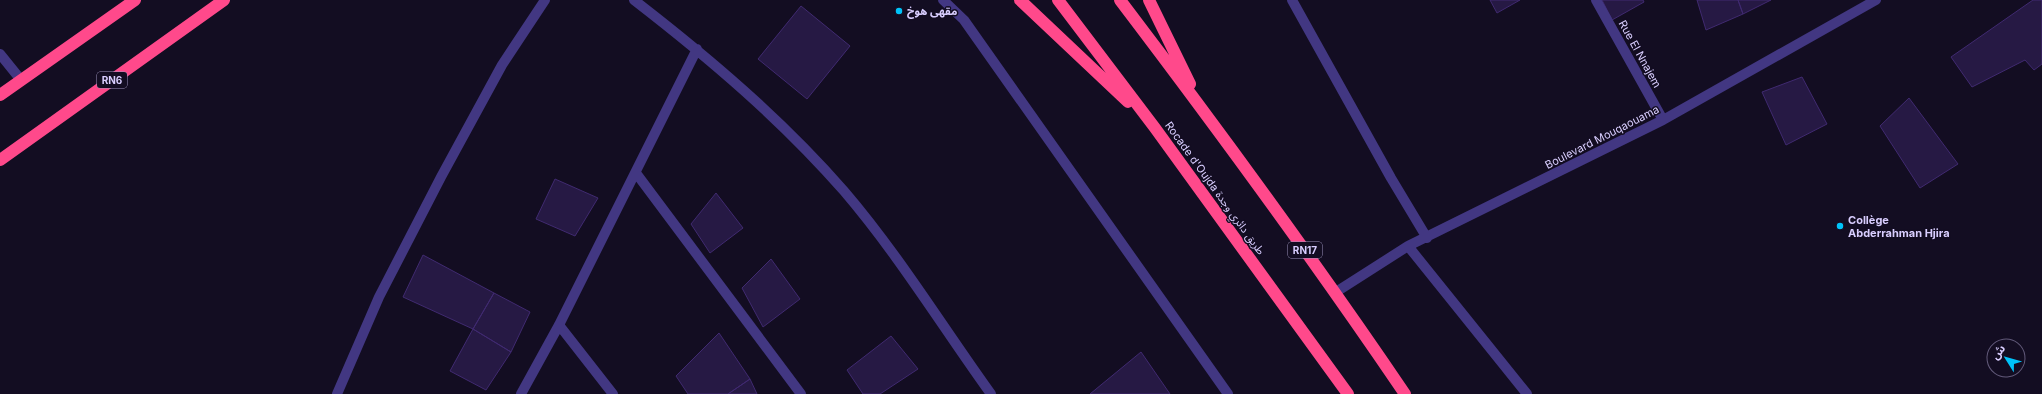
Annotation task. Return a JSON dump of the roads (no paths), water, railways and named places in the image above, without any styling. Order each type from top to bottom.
[{"type":"highway","points":[[0,95],[135,0]]},
{"type":"highway","name":"RN6","points":[[0,160],[224,0]]},
{"type":"highway","points":[[1020,0],[1155,128]]},
{"type":"highway","name":"Rocade d'Oujda طريق دائري وجدة","points":[[1058,0],[1155,128],[1348,394]]},
{"type":"highway","name":"RN17","points":[[1120,0],[1202,108],[1336,292],[1405,394]]},
{"type":"highway","points":[[1149,0],[1202,108]]},
{"type":"street","points":[[337,394],[379,297],[441,176],[502,64],[545,0]]},
{"type":"street","points":[[634,0],[698,50],[784,126],[844,191],[897,259],[991,394]]},
{"type":"street","points":[[943,0],[964,20],[1228,394]]},
{"type":"street","points":[[1292,0],[1391,178],[1427,238]]},
{"type":"street","name":"Rue El Nnajem","points":[[1596,0],[1663,120]]},
{"type":"street","name":"Boulevard Mouqaouama","points":[[1336,292],[1408,246],[1427,238],[1663,120],[1876,0]]},
{"type":"street","points":[[521,394],[559,325],[698,50]]},
{"type":"street","points":[[0,54],[21,80]]},
{"type":"street","points":[[636,173],[801,394]]},
{"type":"street","points":[[1408,246],[1527,394]]},
{"type":"street","points":[[559,325],[613,394]]},
{"type":"place","name":"مقهى هوخ","points":[[899,11]]},
{"type":"place","name":"Collège Abderrahman Hjira","points":[[1840,226]]}]
